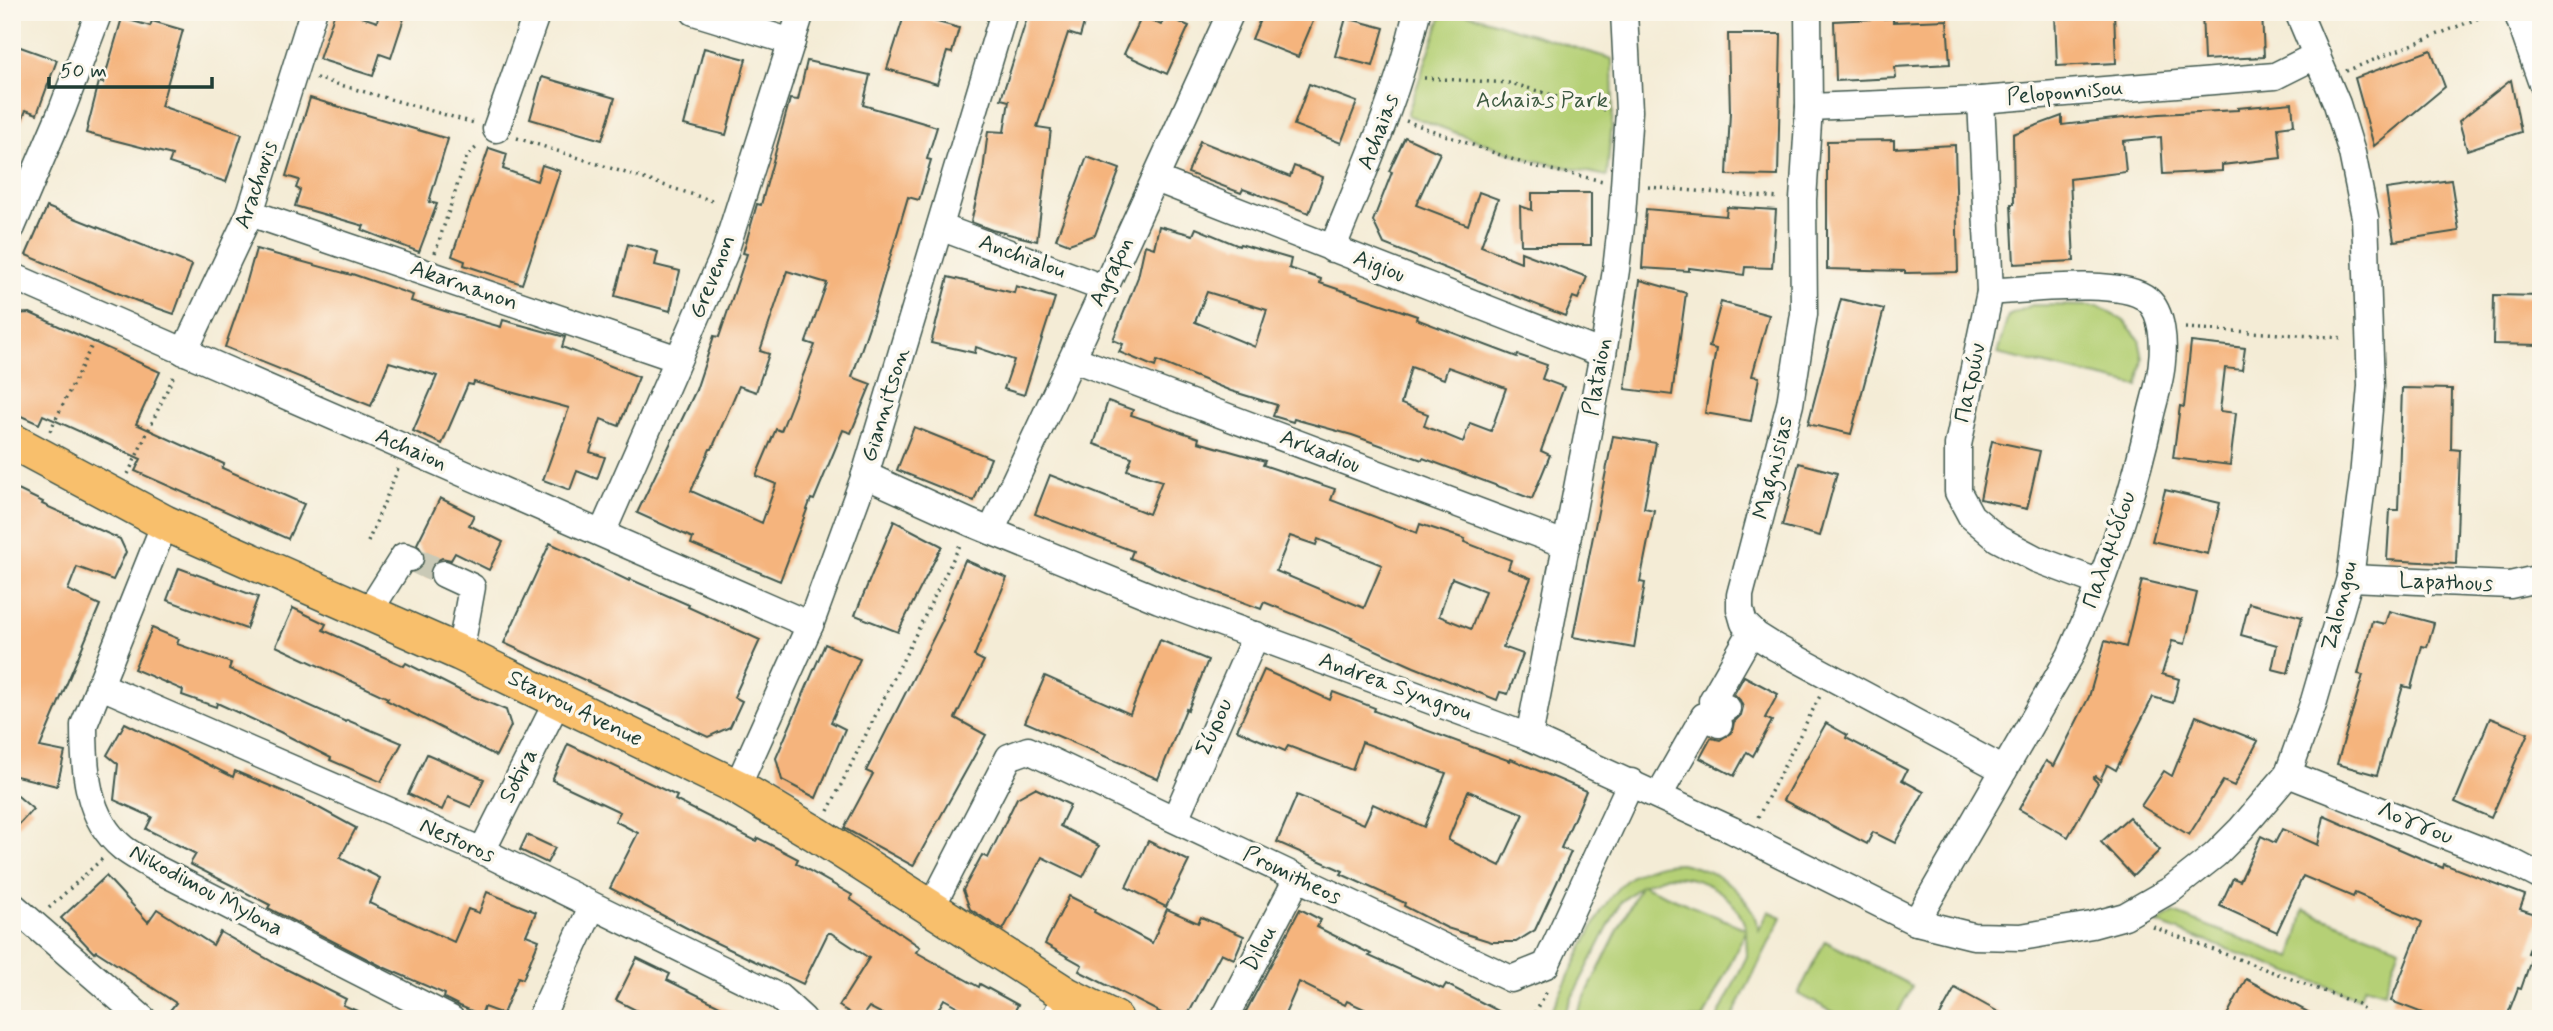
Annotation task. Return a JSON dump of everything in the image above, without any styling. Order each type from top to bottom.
[{"type":"main road","name":"Stavrou Avenue","points":[[25,448],[165,523],[460,653],[737,787],[931,908],[1061,1007],[1115,1019]]},
{"type":"street","points":[[12,227],[62,110],[99,12]]},
{"type":"street","name":"Arachovis","points":[[184,352],[250,213],[313,12]]},
{"type":"street","points":[[496,129],[537,12]]},
{"type":"street","points":[[694,12],[792,42]]},
{"type":"street","name":"Grevenon","points":[[602,533],[724,255],[801,12]]},
{"type":"street","name":"Giannitson","points":[[737,787],[810,625],[865,475],[1004,12]]},
{"type":"street","name":"Agrafon","points":[[981,527],[1074,359],[1103,288],[1231,12]]},
{"type":"street","name":"Achaias","points":[[1332,249],[1387,114],[1402,72],[1417,12]]},
{"type":"street","name":"Plataion","points":[[1529,737],[1603,354],[1616,270],[1629,111],[1624,12]]},
{"type":"street","name":"Magnisias","points":[[1752,631],[1744,622],[1740,595],[1790,404],[1804,314],[1803,200],[1809,107],[1808,12]]},
{"type":"street","name":"Zalongou","points":[[1916,922],[1973,936],[2021,937],[2092,925],[2125,916],[2172,889],[2215,855],[2288,774],[2314,701],[2350,578],[2364,478],[2371,386],[2365,217],[2352,153],[2322,67],[2298,12]]},
{"type":"street","points":[[2517,12],[2541,81]]},
{"type":"street","name":"Peloponnisou","points":[[1809,107],[1981,100],[2274,76],[2322,67]]},
{"type":"street","name":"Πατρών","points":[[1981,100],[1990,292],[1958,446],[1958,492],[1971,516],[1998,539],[2036,559],[2100,583]]},
{"type":"street","name":"Aigiou","points":[[1156,178],[1603,354]]},
{"type":"street","name":"Akarnanon","points":[[250,213],[678,359]]},
{"type":"street","name":"Anchialou","points":[[940,227],[1103,288]]},
{"type":"street","name":"Achaion","points":[[12,276],[810,625]]},
{"type":"street","points":[[1990,292],[2105,286],[2125,290],[2149,300],[2162,326]]},
{"type":"street","name":"Παλαμιδίου","points":[[1916,922],[2070,656],[2100,583],[2142,456],[2162,364],[2162,326]]},
{"type":"street","name":"Arkadiou","points":[[1074,359],[1567,545]]},
{"type":"street","name":"Andrea Syngrou","points":[[865,475],[981,527],[1159,600],[1529,737],[1631,782],[1664,787],[1747,837],[1916,922]]},
{"type":"street","name":"Nikodimou Mylona","points":[[165,523],[84,725],[88,791],[102,821],[119,844],[151,866],[451,1019]]},
{"type":"street","points":[[368,613],[404,556],[410,558]]},
{"type":"street","points":[[444,574],[471,587],[460,653]]},
{"type":"street","name":"Lapathous","points":[[2350,578],[2510,585],[2541,578]]},
{"type":"street","points":[[1664,787],[1704,716],[1723,716],[1712,701],[1752,631],[1775,647],[2004,770]]},
{"type":"street","name":"Σύρου","points":[[1175,819],[1256,635]]},
{"type":"street","name":"Nestoros","points":[[99,685],[482,851],[779,997],[803,1019]]},
{"type":"street","name":"Sotira","points":[[482,851],[557,702]]},
{"type":"street","name":"Promitheos","points":[[931,908],[1009,757],[1028,750],[1511,979],[1546,965],[1631,782]]},
{"type":"street","name":"Λογγου","points":[[2288,774],[2514,863],[2541,877]]},
{"type":"street","name":"Dilou","points":[[1224,1019],[1297,879]]},
{"type":"street","points":[[12,905],[133,1014]]},
{"type":"street","points":[[540,1019],[592,907]]},
{"type":"path","points":[[2322,67],[2494,12]]},
{"type":"path","points":[[295,72],[496,129],[536,145],[738,209]]},
{"type":"path","points":[[1402,72],[1421,78],[1510,83],[1613,112],[1629,111]]},
{"type":"path","points":[[1387,114],[1528,165],[1624,185],[1803,200]]},
{"type":"path","points":[[428,274],[467,156],[496,129]]},
{"type":"path","points":[[25,448],[106,316]]},
{"type":"path","points":[[2162,326],[2369,339]]},
{"type":"path","points":[[116,498],[184,352]]},
{"type":"path","points":[[368,542],[398,470]]},
{"type":"path","points":[[816,834],[981,527]]},
{"type":"path","points":[[1747,837],[1830,677]]},
{"type":"path","points":[[32,924],[119,844]]},
{"type":"path","points":[[2125,916],[2358,1004],[2373,1019]]},
{"type":"green space","name":"Achaias Park","points":[[1443,12],[1462,12],[1612,59],[1613,112],[1607,176],[1528,159],[1407,115]]},
{"type":"green space","points":[[2032,305],[2098,306],[2124,321],[2139,339],[2143,359],[2138,386],[1997,354],[2008,316]]},
{"type":"green space","points":[[1680,863],[1719,877],[1748,904],[1759,930],[1769,911],[1782,917],[1731,1019],[1717,1019],[1747,956],[1746,931],[1703,1019],[1574,1019],[1640,886],[1621,902],[1561,1019],[1547,1019],[1609,899],[1630,877],[1660,865]],"holes":[[[1667,876],[1705,883],[1726,896],[1741,916],[1746,929],[1642,885]]]},
{"type":"green space","points":[[2304,910],[2400,947],[2384,992],[2365,986],[2359,998],[2157,923],[2174,913],[2292,958]]},
{"type":"green space","points":[[1825,941],[1912,986],[1895,1019],[1847,1019],[1798,994]]},
{"type":"building","points":[[335,12],[347,12],[377,22],[379,12],[406,12],[391,58],[380,54],[373,76],[319,59]]},
{"type":"building","points":[[1029,12],[1087,12],[1080,37],[1068,33],[1037,127],[1051,129],[1037,241],[971,222],[983,171],[988,131],[1004,132],[1009,101],[1001,99]]},
{"type":"building","points":[[1263,12],[1317,12],[1298,57],[1252,39]]},
{"type":"building","points":[[2055,12],[2114,12],[2116,63],[2057,66]]},
{"type":"building","points":[[2202,12],[2262,12],[2264,57],[2204,60]]},
{"type":"building","points":[[905,13],[959,28],[952,53],[947,52],[937,84],[887,69]]},
{"type":"building","points":[[1142,16],[1161,25],[1166,16],[1189,26],[1167,74],[1124,54]]},
{"type":"building","points":[[122,18],[150,26],[152,21],[183,30],[161,106],[242,134],[226,182],[169,163],[172,155],[86,133],[99,82],[103,83]]},
{"type":"building","points":[[1346,18],[1384,28],[1373,66],[1335,56]]},
{"type":"building","points":[[1893,18],[1893,22],[1947,20],[1950,64],[1895,67],[1896,78],[1836,81],[1834,21]]},
{"type":"building","points":[[1728,34],[1781,34],[1778,176],[1727,175],[1730,112]]},
{"type":"building","points":[[12,44],[57,60],[37,114],[26,110],[13,143]]},
{"type":"building","points":[[704,48],[746,59],[726,135],[684,125]]},
{"type":"building","points":[[2431,50],[2445,87],[2374,146],[2355,78]]},
{"type":"building","points":[[807,61],[870,75],[863,105],[937,127],[919,200],[908,197],[852,377],[871,384],[851,433],[843,430],[814,500],[811,499],[780,581],[691,544],[693,538],[637,513],[696,390],[714,336],[719,337],[747,254],[743,253],[757,204],[761,205],[790,99],[798,100]],"holes":[[[787,271],[827,283],[806,342],[815,345],[781,431],[776,429],[756,476],[776,484],[762,523],[691,491],[739,386],[756,392],[769,354],[760,351]]]},
{"type":"building","points":[[542,77],[615,98],[602,140],[530,119]]},
{"type":"building","points":[[2511,80],[2521,132],[2467,150],[2459,121]]},
{"type":"building","points":[[1309,84],[1357,102],[1341,143],[1294,125]]},
{"type":"building","points":[[310,98],[448,139],[429,202],[437,204],[419,252],[362,230],[364,226],[295,206],[300,190],[296,188],[299,180],[286,176]]},
{"type":"building","points":[[2292,103],[2294,125],[2278,127],[2281,158],[2222,165],[2222,171],[2163,174],[2161,137],[2123,141],[2126,172],[2070,179],[2074,261],[2014,264],[2011,204],[2014,204],[2013,134],[2062,116],[2062,125]]},
{"type":"building","points":[[1405,137],[1440,153],[1416,205],[1468,225],[1479,192],[1498,199],[1481,246],[1521,262],[1521,252],[1587,277],[1578,299],[1573,297],[1565,316],[1384,244],[1373,221],[1392,172],[1389,171]]},
{"type":"building","points":[[1894,140],[1894,148],[1955,145],[1958,272],[1905,273],[1827,269],[1827,141]]},
{"type":"building","points":[[1200,141],[1290,177],[1294,166],[1323,177],[1309,213],[1243,189],[1241,193],[1188,173]]},
{"type":"building","points":[[489,148],[507,154],[503,169],[537,181],[542,165],[560,171],[522,284],[464,265],[465,261],[452,256]]},
{"type":"building","points":[[1087,157],[1120,169],[1095,235],[1069,244],[1056,239]]},
{"type":"building","points":[[2451,180],[2459,231],[2394,241],[2386,189]]},
{"type":"building","points":[[1532,193],[1591,193],[1591,245],[1521,245],[1520,206],[1532,210]]},
{"type":"building","points":[[47,207],[192,265],[174,314],[26,255]]},
{"type":"building","points":[[1727,207],[1776,210],[1772,268],[1745,267],[1744,275],[1689,268],[1689,271],[1642,268],[1646,209],[1726,216]]},
{"type":"building","points":[[1159,226],[1193,235],[1196,228],[1239,246],[1240,244],[1291,259],[1289,268],[1321,279],[1320,283],[1417,316],[1416,319],[1517,357],[1518,355],[1547,365],[1542,379],[1564,387],[1541,451],[1550,455],[1532,499],[1423,458],[1422,460],[1352,435],[1273,416],[1277,405],[1231,391],[1157,361],[1155,367],[1119,352],[1123,344],[1113,340],[1138,277],[1145,245],[1154,248]],"holes":[[[1207,292],[1267,310],[1255,347],[1195,322]],[[1411,367],[1444,379],[1448,367],[1506,388],[1491,431],[1470,423],[1463,442],[1424,426],[1428,414],[1401,404]]]},
{"type":"building","points":[[628,244],[658,252],[655,265],[680,271],[670,311],[615,296]]},
{"type":"building","points":[[256,249],[352,274],[413,295],[411,301],[501,327],[503,320],[565,337],[562,347],[639,377],[619,426],[601,419],[590,452],[605,457],[597,479],[577,471],[570,490],[543,480],[569,408],[474,382],[473,385],[468,384],[442,444],[413,431],[437,376],[389,362],[371,406],[225,347]]},
{"type":"building","points":[[948,277],[1014,293],[1016,286],[1055,298],[1024,395],[1004,389],[1014,360],[976,347],[975,353],[931,343]]},
{"type":"building","points":[[1640,280],[1686,293],[1672,395],[1625,389]]},
{"type":"building","points":[[2494,295],[2541,296],[2541,345],[2493,344]]},
{"type":"building","points":[[1841,299],[1884,309],[1851,434],[1808,424]]},
{"type":"building","points":[[1721,302],[1769,315],[1752,376],[1759,377],[1751,421],[1705,413],[1716,349],[1709,347]]},
{"type":"building","points":[[30,313],[160,372],[136,424],[224,464],[222,468],[304,504],[288,539],[135,471],[141,459],[43,415],[39,424],[12,412],[12,314]]},
{"type":"building","points":[[2191,342],[2245,348],[2242,370],[2225,368],[2220,411],[2236,413],[2230,465],[2173,458],[2180,406],[2184,407]]},
{"type":"building","points":[[2402,388],[2452,389],[2451,449],[2460,450],[2456,564],[2387,560],[2390,510],[2398,510]]},
{"type":"building","points":[[1108,401],[1133,410],[1131,415],[1199,438],[1198,442],[1265,461],[1263,465],[1335,489],[1331,500],[1417,533],[1420,524],[1465,539],[1464,542],[1511,560],[1508,569],[1531,578],[1503,647],[1523,654],[1508,694],[1500,692],[1497,700],[1264,602],[1261,609],[1181,579],[1130,558],[1133,551],[1035,514],[1050,475],[1149,514],[1162,481],[1127,470],[1132,457],[1094,444]],"holes":[[[1290,536],[1316,545],[1318,539],[1382,565],[1364,608],[1276,571]],[[1452,578],[1485,591],[1471,629],[1439,616]]]},
{"type":"building","points":[[914,427],[991,458],[974,501],[897,470]]},
{"type":"building","points":[[1613,436],[1656,443],[1644,508],[1654,510],[1640,582],[1645,583],[1634,648],[1573,637]]},
{"type":"building","points":[[1992,441],[2040,451],[2027,509],[1980,499]]},
{"type":"building","points":[[1799,463],[1837,473],[1820,536],[1782,526]]},
{"type":"building","points":[[12,487],[43,502],[42,504],[120,539],[126,552],[113,580],[77,567],[68,590],[100,605],[40,747],[65,752],[57,786],[12,775]]},
{"type":"building","points":[[2165,490],[2220,503],[2208,554],[2152,541]]},
{"type":"building","points":[[440,498],[474,515],[469,525],[503,542],[489,570],[455,553],[451,560],[442,558],[434,562],[429,578],[417,572],[425,564],[425,556],[417,544]]},
{"type":"building","points":[[894,521],[942,546],[898,632],[855,615]]},
{"type":"building","points":[[550,543],[760,640],[734,697],[742,701],[730,727],[708,737],[504,643]]},
{"type":"building","points":[[965,560],[1007,578],[974,656],[984,661],[955,718],[986,735],[913,866],[844,828],[873,774],[866,771],[943,619],[941,618]]},
{"type":"building","points":[[179,568],[258,597],[246,629],[167,600]]},
{"type":"building","points":[[2142,580],[2197,593],[2185,644],[2172,641],[2162,674],[2179,679],[2173,703],[2153,697],[2116,770],[2107,765],[2100,780],[2095,776],[2093,778],[2098,783],[2068,837],[2019,809],[2046,761],[2054,766],[2089,697],[2105,641],[2126,647]]},
{"type":"building","points":[[2249,603],[2302,617],[2288,673],[2272,669],[2277,645],[2241,635]]},
{"type":"building","points":[[293,608],[326,624],[323,630],[404,666],[406,663],[506,710],[511,726],[496,756],[386,700],[388,698],[276,646]]},
{"type":"building","points":[[2389,611],[2434,623],[2427,647],[2422,646],[2411,688],[2403,686],[2377,775],[2337,764],[2363,675],[2358,674],[2372,621],[2385,624]]},
{"type":"building","points":[[152,628],[179,639],[177,644],[231,663],[229,669],[346,722],[347,720],[402,743],[381,782],[330,760],[331,758],[280,732],[217,703],[216,707],[182,695],[183,690],[134,669]]},
{"type":"building","points":[[1160,640],[1208,660],[1158,779],[1025,722],[1045,676],[1130,714]]},
{"type":"building","points":[[825,644],[860,659],[831,722],[845,729],[816,798],[782,780],[776,758]]},
{"type":"building","points":[[1264,670],[1330,700],[1333,692],[1375,708],[1374,711],[1510,761],[1511,759],[1586,791],[1561,848],[1571,852],[1535,930],[1516,942],[1492,942],[1447,928],[1404,906],[1405,903],[1341,874],[1343,871],[1277,842],[1297,795],[1364,824],[1373,804],[1424,827],[1446,773],[1362,742],[1352,770],[1288,746],[1285,751],[1237,730]],"holes":[[[1468,791],[1524,814],[1500,866],[1448,840]]]},
{"type":"building","points":[[1744,676],[1778,694],[1765,718],[1772,721],[1753,756],[1747,752],[1734,776],[1700,758],[1711,738],[1720,740],[1732,732],[1734,722],[1741,715],[1743,707],[1734,694]]},
{"type":"building","points":[[2196,716],[2258,741],[2234,786],[2223,781],[2189,835],[2141,806],[2164,771],[2172,776]]},
{"type":"building","points":[[2490,718],[2528,733],[2491,818],[2455,802]]},
{"type":"building","points":[[125,723],[233,777],[235,771],[310,803],[356,828],[340,858],[380,878],[369,903],[454,942],[468,909],[479,913],[487,892],[536,912],[526,935],[539,940],[523,979],[518,977],[503,1014],[484,1007],[481,1015],[460,1006],[444,998],[445,994],[383,967],[190,864],[196,854],[146,829],[152,817],[114,800],[118,764],[107,755]]},
{"type":"building","points":[[1826,723],[1847,735],[1846,738],[1907,770],[1902,780],[1924,792],[1895,843],[1873,832],[1867,844],[1783,800]]},
{"type":"building","points":[[568,744],[677,796],[675,800],[756,841],[758,838],[798,859],[796,863],[852,895],[850,899],[920,947],[916,952],[1018,1005],[1010,1019],[979,1019],[944,999],[933,1019],[892,1019],[869,1007],[860,1019],[839,1006],[869,958],[831,933],[828,933],[803,984],[610,888],[638,833],[615,821],[620,812],[552,780]]},
{"type":"building","points":[[427,754],[484,779],[471,807],[448,797],[442,810],[408,794]]},
{"type":"building","points":[[1035,788],[1070,805],[1060,826],[1099,846],[1083,877],[1042,857],[1003,930],[970,909],[963,890],[982,855],[988,858],[1017,798]]},
{"type":"building","points":[[12,791],[33,809],[12,832]]},
{"type":"building","points":[[2324,816],[2443,868],[2444,864],[2525,895],[2520,909],[2541,916],[2528,953],[2533,954],[2521,989],[2518,988],[2506,1019],[2438,1019],[2391,1001],[2422,922],[2355,893],[2353,897],[2303,876],[2277,932],[2220,906],[2233,878],[2240,881],[2261,836],[2275,843],[2282,829],[2318,845]]},
{"type":"building","points":[[2129,817],[2160,850],[2133,876],[2101,842]]},
{"type":"building","points":[[527,835],[555,848],[547,863],[520,850]]},
{"type":"building","points":[[1148,841],[1189,861],[1166,907],[1126,887]]},
{"type":"building","points":[[106,876],[148,922],[157,909],[213,945],[220,932],[346,999],[343,1005],[376,1019],[163,1019],[176,1003],[96,951],[94,953],[61,918]]},
{"type":"building","points":[[1069,896],[1152,943],[1167,909],[1198,923],[1201,917],[1244,936],[1234,959],[1221,953],[1190,1011],[1171,1018],[1079,971],[1082,965],[1045,944]]},
{"type":"building","points":[[1300,909],[1321,920],[1317,927],[1371,954],[1369,956],[1443,989],[1446,984],[1514,1019],[1386,1019],[1347,1001],[1345,1005],[1299,982],[1283,1019],[1242,1019]]},
{"type":"building","points":[[637,958],[670,974],[667,980],[746,1019],[653,1019],[616,1000]]},
{"type":"building","points":[[2246,979],[2321,1019],[2225,1019]]},
{"type":"building","points":[[1955,988],[2011,1019],[1938,1019]]},
{"type":"tunnel","points":[[410,558],[444,574]]}]
